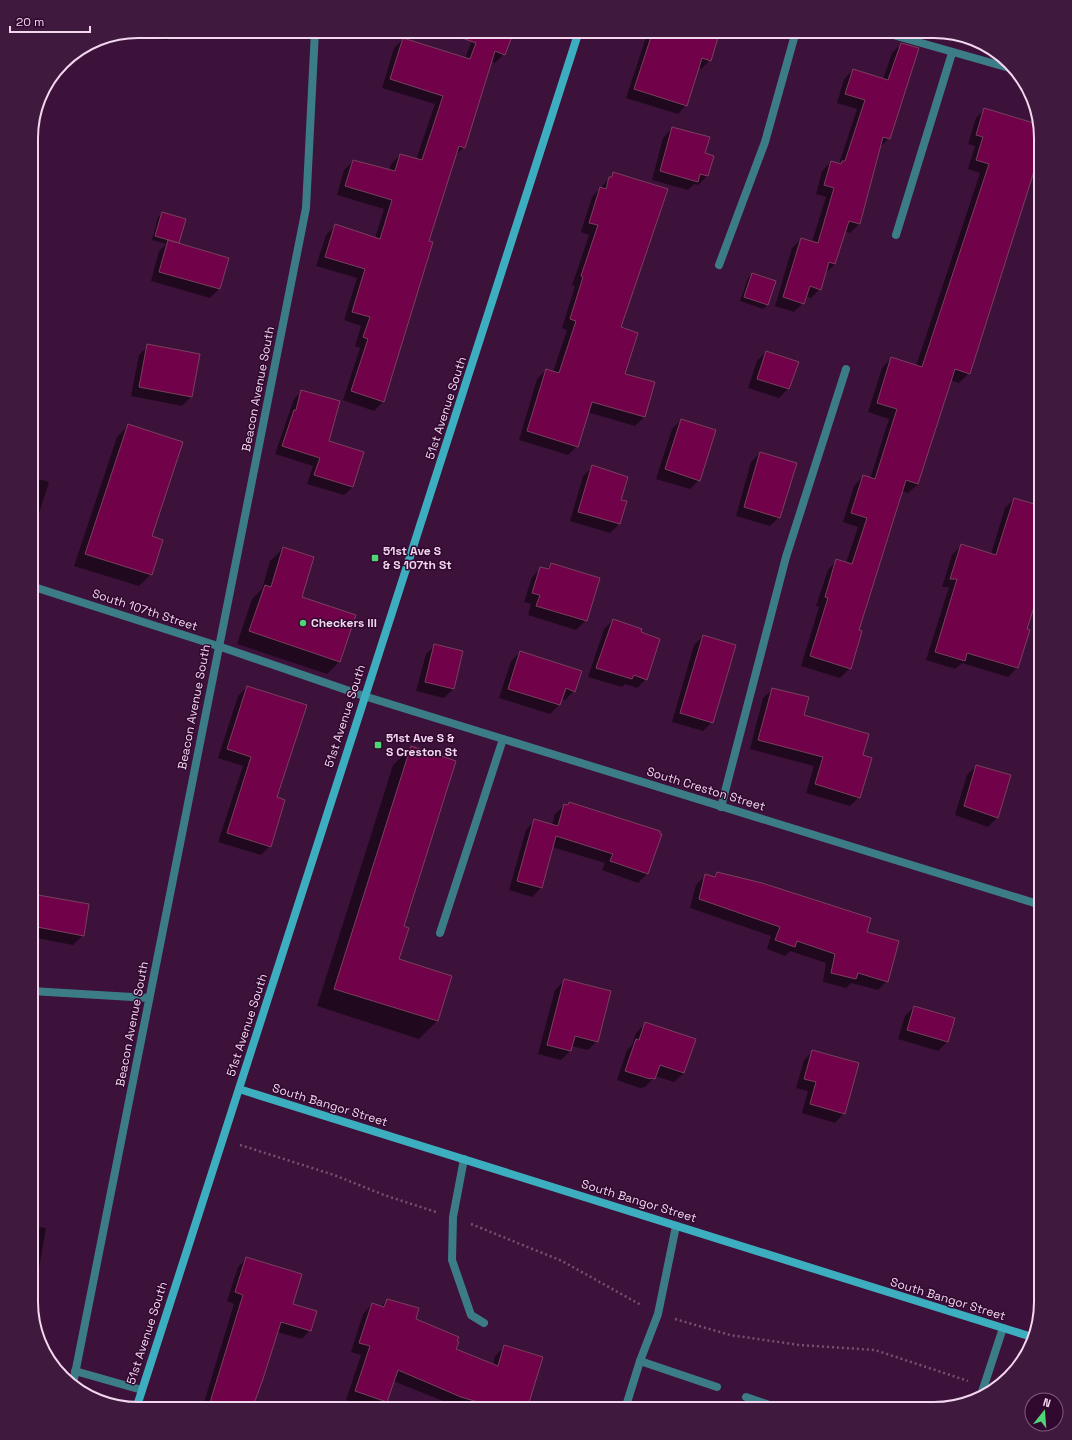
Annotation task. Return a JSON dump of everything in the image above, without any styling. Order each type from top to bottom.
[{"type":"street","name":"Beacon Avenue South","points":[[74,1378],[306,208],[315,38]]},
{"type":"street","name":"51st Avenue South","points":[[138,1402],[577,38]]},
{"type":"street","points":[[719,265],[765,142],[794,38]]},
{"type":"street","points":[[902,38],[1005,67]]},
{"type":"street","points":[[896,235],[952,53]]},
{"type":"street","points":[[721,807],[786,557],[846,369]]},
{"type":"street","name":"South 107th Street","points":[[38,588],[218,646],[364,696]]},
{"type":"street","name":"South Creston Street","points":[[364,696],[1034,903]]},
{"type":"street","points":[[440,933],[503,739]]},
{"type":"street","points":[[38,991],[149,998]]},
{"type":"street","name":"South Bangor Street","points":[[239,1089],[1028,1336]]},
{"type":"street","points":[[464,1159],[453,1217],[452,1260],[472,1315],[484,1322]]},
{"type":"street","points":[[627,1402],[640,1361],[658,1314],[676,1226]]},
{"type":"street","points":[[983,1389],[1003,1328]]},
{"type":"street","points":[[640,1361],[717,1387]]},
{"type":"street","points":[[75,1371],[142,1390]]},
{"type":"street","points":[[746,1397],[761,1402]]},
{"type":"path","points":[[222,1140],[334,1175],[384,1195],[453,1217],[562,1261],[658,1314],[730,1335],[799,1345],[875,1350],[984,1386]]},
{"type":"building","points":[[403,38],[470,59],[476,43],[462,38],[511,38],[505,55],[495,51],[465,148],[459,146],[429,241],[433,242],[384,402],[351,391],[368,339],[363,337],[370,317],[352,312],[365,269],[325,257],[335,224],[380,239],[392,200],[345,186],[353,160],[395,171],[400,154],[422,160],[443,96],[390,79]]},
{"type":"building","points":[[651,38],[718,38],[711,61],[702,58],[687,106],[634,89]]},
{"type":"building","points":[[901,43],[919,48],[890,139],[883,137],[860,224],[849,221],[835,264],[829,262],[821,290],[810,286],[804,304],[783,297],[801,238],[818,243],[834,188],[824,185],[831,161],[841,164],[842,161],[845,161],[865,100],[845,94],[853,69],[888,80]]},
{"type":"building","points":[[984,108],[1033,123],[1034,171],[970,374],[955,369],[918,484],[906,480],[859,630],[862,631],[851,669],[810,656],[828,598],[825,597],[836,559],[852,564],[867,518],[851,513],[863,475],[875,479],[897,409],[877,403],[891,357],[922,367],[989,164],[976,160],[983,137],[976,135]]},
{"type":"building","points":[[672,127],[710,137],[705,153],[714,156],[708,176],[700,174],[698,182],[660,171]]},
{"type":"building","points":[[613,172],[668,189],[621,327],[638,333],[625,374],[655,382],[645,417],[592,402],[578,447],[527,431],[546,369],[559,373],[576,321],[570,319],[583,277],[581,276],[598,225],[589,223],[600,187],[606,189],[609,177],[612,177]]},
{"type":"building","points":[[162,212],[186,219],[179,243],[155,236]]},
{"type":"building","points":[[168,240],[229,258],[220,289],[159,272]]},
{"type":"building","points":[[752,273],[776,281],[768,305],[744,297]]},
{"type":"building","points":[[147,344],[200,354],[192,397],[139,387]]},
{"type":"building","points":[[766,351],[799,362],[789,389],[757,379]]},
{"type":"building","points":[[301,390],[340,401],[329,441],[364,452],[353,487],[314,475],[320,458],[282,446],[294,410],[296,410]]},
{"type":"building","points":[[681,419],[716,430],[700,481],[665,469]]},
{"type":"building","points":[[128,424],[183,442],[152,536],[163,540],[152,575],[85,554]]},
{"type":"building","points":[[760,452],[797,463],[780,518],[744,507]]},
{"type":"building","points":[[592,465],[628,477],[621,500],[627,501],[620,524],[578,512]]},
{"type":"building","points":[[1014,498],[1034,504],[1034,607],[1027,629],[1030,630],[1018,668],[967,653],[965,661],[935,652],[957,579],[950,579],[961,544],[996,555]]},
{"type":"building","name":"Checkers III","points":[[283,547],[314,557],[302,597],[356,615],[340,662],[249,631],[265,585],[271,587]]},
{"type":"building","points":[[551,563],[600,578],[587,621],[536,606],[540,595],[532,593],[540,567],[549,569]]},
{"type":"building","points":[[613,619],[642,629],[641,632],[660,639],[647,680],[634,675],[632,679],[596,668]]},
{"type":"building","points":[[703,635],[736,645],[713,723],[680,713]]},
{"type":"building","points":[[434,644],[463,651],[454,689],[425,682]]},
{"type":"building","points":[[520,651],[582,671],[575,692],[566,688],[560,705],[508,689]]},
{"type":"building","points":[[247,686],[307,705],[277,797],[285,800],[271,847],[227,833],[251,757],[227,749]]},
{"type":"building","points":[[772,688],[809,697],[804,715],[869,734],[863,755],[872,758],[860,798],[815,784],[823,757],[758,740]]},
{"type":"building","points":[[411,746],[456,761],[404,926],[409,928],[399,959],[452,976],[438,1021],[334,989]]},
{"type":"building","points":[[976,765],[1011,775],[998,818],[964,806]]},
{"type":"building","points":[[569,802],[660,831],[660,834],[662,834],[648,874],[610,861],[613,854],[556,836],[542,888],[517,881],[534,819],[558,826],[564,804],[568,805]]},
{"type":"building","points":[[717,872],[762,883],[871,918],[867,932],[899,941],[888,982],[858,973],[856,979],[831,973],[835,954],[797,941],[795,947],[775,940],[780,927],[699,899],[705,874],[715,877]]},
{"type":"building","points":[[38,895],[89,904],[84,936],[38,927]]},
{"type":"building","points":[[564,979],[611,991],[598,1042],[575,1036],[571,1051],[547,1045]]},
{"type":"building","points":[[914,1006],[955,1018],[948,1042],[907,1030]]},
{"type":"building","points":[[645,1022],[696,1039],[684,1073],[660,1065],[655,1079],[650,1079],[625,1071],[636,1039],[639,1040]]},
{"type":"building","points":[[812,1050],[859,1063],[845,1114],[810,1104],[816,1082],[804,1079]]},
{"type":"building","points":[[246,1257],[302,1274],[293,1304],[317,1311],[311,1331],[281,1322],[255,1402],[210,1402],[243,1295],[235,1292]]},
{"type":"building","points":[[387,1299],[419,1308],[416,1319],[459,1337],[457,1341],[459,1342],[456,1349],[498,1366],[504,1345],[543,1357],[529,1402],[478,1402],[461,1397],[398,1370],[387,1402],[355,1391],[370,1346],[359,1343],[372,1303],[384,1307]]},
{"type":"place","name":"51st Ave S & S 107th St","points":[[375,558]]},
{"type":"place","name":"Checkers III","points":[[303,623]]},
{"type":"place","name":"51st Ave S & S Creston St","points":[[378,745]]}]
